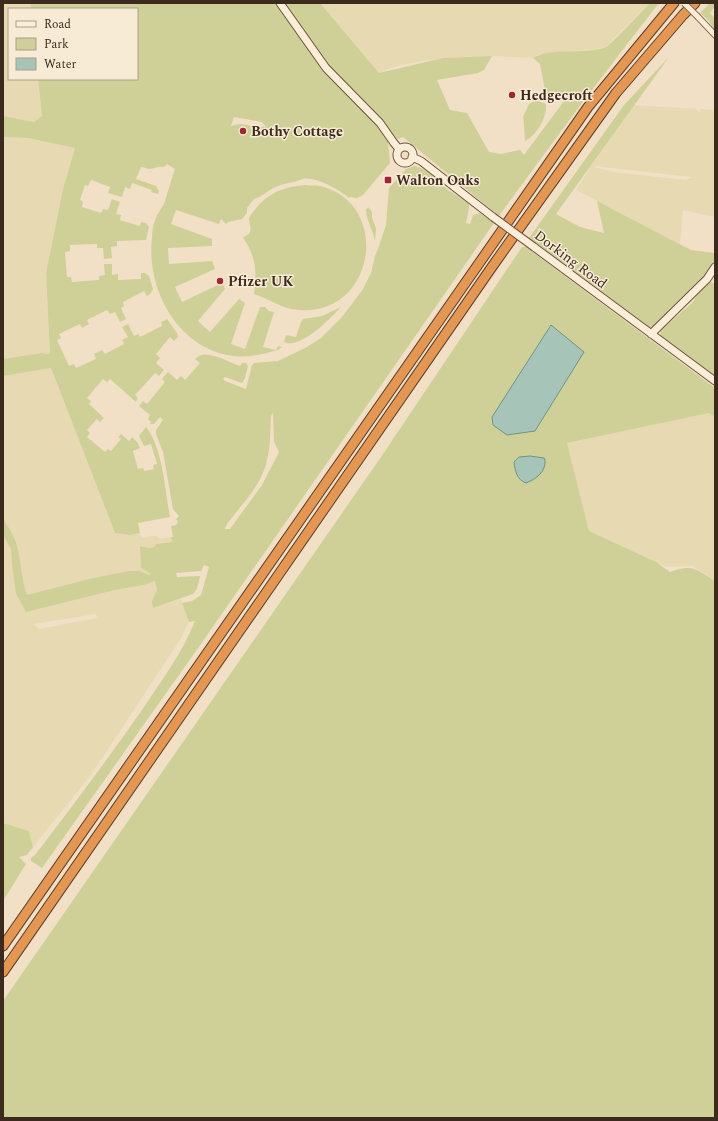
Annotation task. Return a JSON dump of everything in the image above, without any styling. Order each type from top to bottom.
[{"type":"highway","points":[[3,946],[588,107],[674,3]]},
{"type":"highway","points":[[3,972],[490,271],[616,93],[694,3]]},
{"type":"main road","points":[[280,3],[326,68],[380,123],[399,149]]},
{"type":"main road","points":[[406,147],[412,150],[411,160],[406,163],[400,161],[397,155],[399,149],[406,147]]},
{"type":"main road","name":"Dorking Road","points":[[412,157],[422,161],[493,217],[715,381]]},
{"type":"main road","points":[[651,334],[707,279],[715,267]]},
{"type":"street","points":[[684,3],[715,35]]},
{"type":"shaded area","points":[[3,3],[30,3],[31,8],[8,8],[8,80],[38,80],[42,116],[35,122],[3,116]]},
{"type":"shaded area","points":[[320,3],[650,3],[607,46],[594,50],[541,54],[533,58],[492,56],[443,58],[400,65],[379,73]]},
{"type":"shaded area","points":[[634,105],[696,109],[700,113],[700,109],[715,110],[715,217],[683,210],[680,244],[576,190]],"holes":[[[594,166],[692,177],[686,180],[613,172]]]},
{"type":"shaded area","points":[[3,137],[28,138],[75,148],[63,189],[46,273],[50,354],[41,353],[3,359]]},
{"type":"shaded area","points":[[51,368],[115,533],[129,535],[140,533],[142,538],[152,536],[157,536],[159,539],[171,537],[172,542],[156,544],[154,547],[149,548],[140,546],[141,554],[151,574],[149,575],[140,571],[128,571],[89,579],[27,595],[23,584],[17,545],[3,518],[3,376]]},
{"type":"shaded area","points":[[709,413],[715,417],[715,581],[693,566],[666,567],[589,531],[566,443]]},
{"type":"shaded area","points":[[3,535],[11,549],[12,564],[26,612],[115,590],[144,585],[155,581],[157,590],[152,601],[156,607],[181,599],[189,622],[180,640],[91,775],[33,847],[29,831],[3,823]],"holes":[[[96,614],[97,618],[39,629],[34,624]]]},
{"type":"green space","points":[[30,3],[320,3],[379,73],[443,58],[492,56],[484,70],[478,73],[437,80],[450,110],[467,113],[489,152],[501,154],[520,150],[524,155],[564,101],[546,96],[540,64],[533,58],[550,52],[588,51],[606,47],[650,3],[659,3],[499,216],[403,137],[388,143],[390,163],[363,195],[357,198],[349,198],[327,184],[314,180],[303,179],[273,188],[260,197],[254,199],[247,208],[247,213],[242,219],[228,222],[226,224],[221,219],[219,224],[176,210],[171,224],[212,239],[212,246],[168,248],[169,264],[212,261],[215,269],[175,287],[182,302],[222,283],[225,289],[198,321],[210,332],[239,299],[245,303],[231,344],[245,349],[260,307],[265,307],[269,311],[274,312],[263,347],[276,350],[278,346],[282,347],[278,350],[250,356],[233,356],[213,351],[196,342],[182,329],[170,314],[160,296],[154,277],[152,236],[154,222],[164,204],[175,169],[167,164],[164,167],[150,169],[141,167],[136,179],[156,186],[159,191],[158,194],[151,192],[152,190],[132,183],[130,189],[125,187],[122,197],[108,193],[110,187],[91,180],[88,186],[85,185],[80,200],[83,202],[82,207],[101,213],[103,209],[108,210],[112,199],[120,202],[116,214],[121,215],[120,220],[140,226],[141,222],[146,223],[149,227],[146,240],[117,241],[117,246],[111,247],[112,258],[104,259],[103,248],[97,248],[97,244],[70,245],[70,251],[65,252],[67,277],[71,277],[72,282],[99,280],[99,276],[105,275],[104,264],[112,264],[112,275],[118,274],[118,280],[141,279],[141,273],[145,273],[149,276],[153,289],[147,296],[144,291],[123,302],[124,306],[121,308],[126,319],[120,322],[115,312],[110,314],[107,310],[87,320],[89,324],[82,328],[80,324],[59,334],[61,338],[57,340],[69,366],[74,364],[76,368],[96,359],[94,354],[102,350],[105,354],[124,344],[122,340],[128,337],[122,327],[128,324],[134,336],[138,334],[140,337],[162,326],[161,322],[167,319],[177,333],[178,337],[174,341],[170,337],[156,354],[160,358],[156,363],[164,370],[159,376],[155,373],[135,395],[138,398],[136,402],[110,379],[107,382],[103,379],[87,398],[91,401],[89,404],[104,418],[100,422],[97,419],[87,430],[90,433],[87,437],[105,452],[108,449],[111,451],[121,439],[118,437],[121,434],[129,441],[132,437],[138,443],[140,448],[133,451],[138,469],[143,468],[144,471],[154,469],[153,465],[157,464],[151,444],[144,446],[139,436],[146,427],[156,446],[160,458],[170,517],[138,523],[140,533],[129,535],[115,533],[51,368],[3,376],[3,359],[41,353],[50,354],[46,273],[63,189],[75,148],[28,138],[3,137],[3,116],[34,122],[42,116],[38,80],[138,80],[138,8],[31,8]],"holes":[[[234,117],[262,122],[266,127],[239,124],[231,126]]]},
{"type":"green space","points":[[710,3],[715,3],[715,6],[710,13],[715,19],[715,30],[707,19],[700,13]]},
{"type":"green space","points":[[669,57],[556,214],[580,227],[604,233],[597,201],[691,250],[715,253],[715,259],[707,279],[715,285],[715,378],[661,337],[660,331],[693,302],[705,281],[655,331],[529,238],[624,105]]},
{"type":"green space","points":[[536,100],[546,104],[545,115],[537,130],[525,141],[523,117],[529,104]]},
{"type":"green space","points":[[414,166],[427,171],[448,190],[469,204],[466,223],[470,224],[473,215],[480,213],[494,223],[196,651],[42,868],[31,861],[31,858],[35,855],[116,747],[178,656],[195,621],[189,622],[182,603],[192,601],[201,595],[209,567],[204,565],[201,571],[176,573],[177,577],[200,576],[197,589],[193,594],[153,608],[152,601],[157,590],[155,581],[144,585],[115,590],[26,612],[16,594],[11,549],[3,535],[3,518],[16,543],[27,595],[89,579],[128,571],[140,571],[149,575],[151,574],[141,568],[140,546],[149,548],[154,547],[156,544],[172,542],[171,537],[173,537],[171,526],[176,525],[178,522],[176,519],[179,516],[173,509],[163,452],[156,434],[156,430],[163,420],[160,417],[154,424],[150,424],[151,422],[148,419],[150,415],[139,406],[143,401],[147,404],[165,382],[162,379],[168,372],[177,380],[181,376],[185,380],[200,363],[195,359],[199,356],[205,354],[217,356],[240,366],[242,363],[246,363],[248,366],[242,383],[225,377],[223,379],[246,389],[252,365],[254,363],[278,361],[307,347],[321,338],[342,317],[363,289],[371,273],[375,256],[386,225],[389,188],[406,169]],"holes":[[[273,413],[274,442],[279,452],[262,485],[230,529],[225,529],[227,524],[245,502],[261,478],[268,455],[271,416]]]},
{"type":"green space","points":[[305,185],[320,186],[343,196],[358,213],[365,234],[365,257],[358,278],[345,296],[325,307],[299,310],[281,306],[254,294],[255,271],[253,258],[251,251],[243,237],[250,231],[249,218],[254,210],[266,198],[287,188]]},
{"type":"green space","points":[[368,207],[372,212],[372,218],[376,228],[375,241],[366,214]]},
{"type":"green space","points":[[522,247],[526,247],[715,388],[715,417],[709,413],[567,443],[589,531],[656,562],[670,572],[690,568],[715,581],[715,1118],[3,1118],[3,1001],[381,457]],"holes":[[[530,456],[544,458],[522,482],[515,469]]]},
{"type":"green space","points":[[341,307],[325,323],[306,338],[292,343],[284,342],[286,335],[296,337],[303,319],[322,316]]},
{"type":"green space","points":[[3,823],[29,831],[33,847],[27,855],[19,857],[26,864],[3,901]]},
{"type":"water","points":[[551,325],[584,352],[535,431],[507,435],[493,425],[492,417]]},
{"type":"water","points":[[530,456],[544,458],[545,464],[540,474],[526,483],[520,480],[516,472],[514,462],[519,457]]},
{"type":"place","name":"Hedgecroft","points":[[512,95]]},
{"type":"place","name":"Bothy Cottage","points":[[243,131]]},
{"type":"place","name":"Walton Oaks","points":[[388,180]]},
{"type":"place","name":"Pfizer UK","points":[[220,281]]}]
